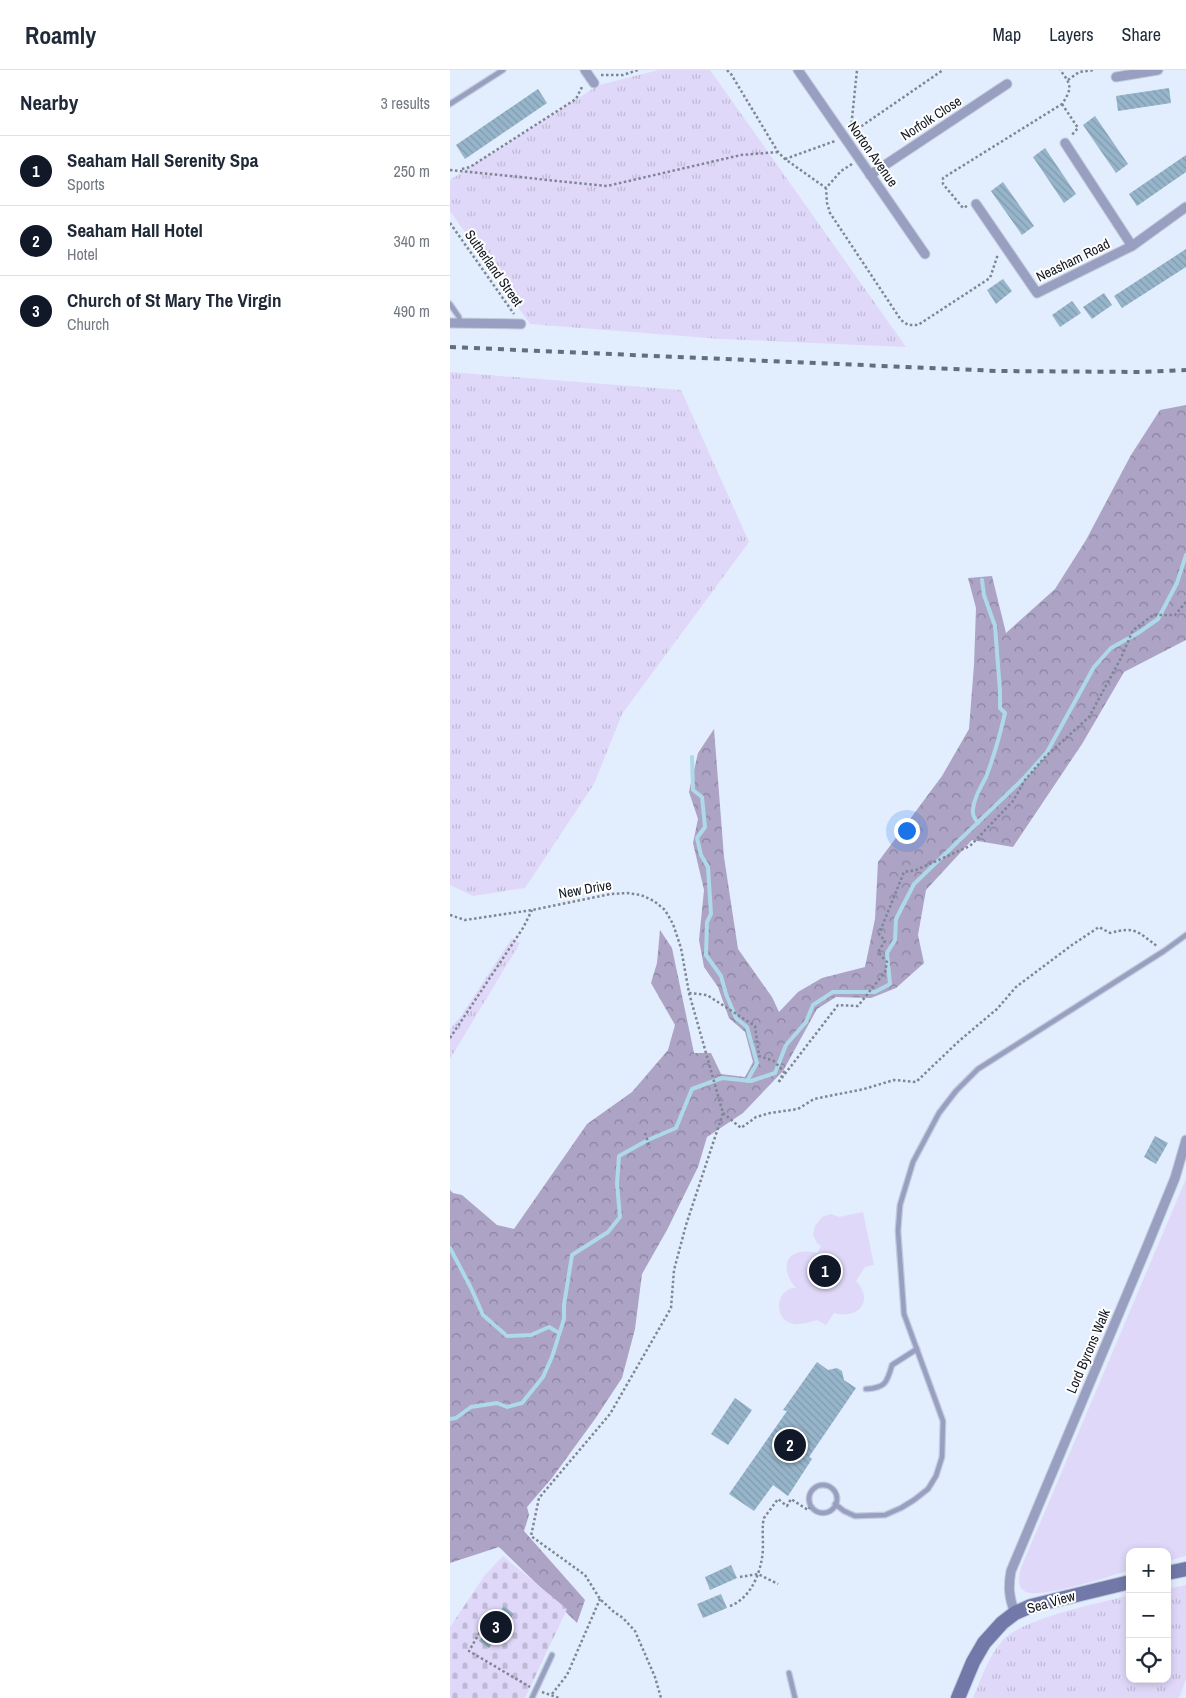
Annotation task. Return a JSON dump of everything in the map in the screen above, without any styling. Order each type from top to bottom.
[{"type":"main road","points":[[1171,1572],[1186,1568]]},
{"type":"main road","name":"Sea View","points":[[958,1698],[973,1662],[984,1643],[1002,1623],[1016,1613],[1031,1606],[1126,1583]]},
{"type":"street","name":"Norton Avenue","points":[[798,70],[925,254]]},
{"type":"street","points":[[1116,77],[1142,71],[1158,70]]},
{"type":"street","name":"Norfolk Close","points":[[870,175],[1007,84]]},
{"type":"street","points":[[1065,143],[1132,246]]},
{"type":"street","name":"Neasham Road","points":[[976,204],[1037,293],[1132,246],[1186,207]]},
{"type":"street","points":[[450,323],[521,324]]},
{"type":"street","name":"Lord Byrons Walk","points":[[1016,1613],[1009,1596],[1008,1585],[1011,1572],[1175,1178],[1186,1140]]},
{"type":"lane","points":[[450,104],[504,70]]},
{"type":"lane","points":[[450,304],[459,317],[460,323]]},
{"type":"lane","points":[[836,1504],[855,1516],[885,1515],[901,1508],[928,1489],[936,1476],[942,1457],[943,1422],[904,1314],[898,1231],[900,1205],[913,1162],[939,1113],[956,1091],[978,1069],[1164,951],[1186,934]]},
{"type":"lane","points":[[866,1389],[878,1388],[884,1385],[889,1378],[892,1365],[917,1349]]},
{"type":"lane","points":[[827,1485],[834,1491],[837,1500],[836,1504],[829,1511],[815,1510],[811,1504],[809,1497],[813,1489],[827,1485]]},
{"type":"lane","points":[[532,1698],[552,1655]]},
{"type":"lane","points":[[789,1673],[795,1698]]},
{"type":"path","points":[[460,170],[470,167],[576,99],[589,77],[606,74],[623,75],[638,70]]},
{"type":"path","points":[[727,70],[778,152],[826,188]]},
{"type":"path","points":[[731,74],[733,70]]},
{"type":"path","points":[[857,70],[850,134],[943,70]]},
{"type":"path","points":[[976,204],[962,208],[943,184],[943,178],[1062,104],[1068,95],[1070,87],[1060,70]]},
{"type":"path","points":[[1068,81],[1079,71],[1094,70]]},
{"type":"path","points":[[1062,104],[1078,128],[1065,143]]},
{"type":"path","points":[[785,159],[844,138]]},
{"type":"path","points":[[450,170],[607,186],[741,155],[778,152]]},
{"type":"path","points":[[859,160],[841,171],[826,188],[827,203],[830,213],[901,320],[908,325],[918,325],[990,278],[998,254],[1007,248]]},
{"type":"path","name":"Sutherland Street","points":[[450,223],[521,324]]},
{"type":"path","points":[[689,992],[706,994],[755,1026],[759,1056],[774,1061],[784,1072],[778,1083],[838,1005],[858,1006],[885,972],[887,962],[878,952],[885,941],[878,934],[904,872],[916,870],[970,846],[1014,801],[1025,780],[1044,758],[1089,717],[1121,658],[1133,630],[1153,615],[1174,615],[1186,602]]},
{"type":"path","name":"New Drive","points":[[450,915],[465,920],[532,910],[626,892],[641,895],[654,901],[665,910],[673,924],[681,948],[689,992],[723,1113]]},
{"type":"path","points":[[450,1038],[523,928],[532,910]]},
{"type":"path","points":[[661,1698],[655,1677],[635,1631],[600,1599],[585,1575],[531,1536],[539,1498],[610,1414],[671,1308],[674,1270],[686,1224],[723,1113],[741,1128],[756,1116],[798,1109],[814,1099],[864,1089],[894,1080],[916,1082],[959,1041],[997,1010],[1016,987],[1099,927],[1110,934],[1124,929],[1134,930],[1159,947]]},
{"type":"path","points":[[645,1133],[650,1148]]},
{"type":"path","points":[[730,1606],[739,1601],[749,1590],[758,1574],[762,1557],[764,1518],[778,1499],[787,1506],[791,1499],[808,1510],[811,1504]]},
{"type":"path","points":[[740,1577],[758,1574],[778,1584]]},
{"type":"path","points":[[552,1694],[567,1675],[600,1599]]},
{"type":"path","points":[[492,1611],[469,1651],[535,1691],[552,1694],[559,1698]]},
{"type":"green space","points":[[659,70],[710,70],[906,347],[721,339],[530,324],[450,211],[450,180],[599,85]]},
{"type":"green space","points":[[450,372],[681,390],[749,542],[622,714],[594,784],[525,888],[473,896],[450,885]]},
{"type":"green space","points":[[1186,405],[1186,640],[1124,672],[1082,744],[1013,847],[972,840],[926,890],[918,935],[924,963],[896,988],[871,998],[836,997],[817,1009],[783,1071],[743,1113],[707,1137],[698,1167],[667,1230],[642,1274],[635,1329],[622,1378],[552,1478],[527,1507],[529,1515],[524,1531],[585,1600],[577,1623],[499,1547],[450,1563],[450,1190],[453,1193],[462,1195],[497,1225],[514,1229],[587,1124],[632,1092],[668,1050],[675,1025],[651,983],[657,963],[660,930],[672,948],[694,1053],[711,1053],[721,1074],[745,1077],[753,1062],[745,1032],[729,1018],[718,987],[704,967],[699,940],[704,890],[693,843],[698,819],[689,792],[698,753],[714,729],[724,857],[738,949],[772,997],[779,1012],[798,992],[822,978],[865,967],[875,919],[878,862],[942,776],[969,729],[976,608],[968,578],[992,576],[1006,633],[1055,589],[1086,540],[1131,455],[1160,410]]},
{"type":"green space","points":[[512,938],[520,943],[450,1059],[450,1029],[461,1016]]},
{"type":"green space","points":[[1186,1179],[1186,1556],[1171,1560],[1171,1548],[1126,1548],[1126,1571],[1060,1590],[1034,1593],[1026,1592],[1019,1585],[1021,1568]]},
{"type":"green space","points":[[863,1212],[874,1265],[865,1267],[856,1281],[864,1295],[864,1302],[861,1307],[850,1314],[834,1313],[826,1325],[817,1320],[799,1324],[788,1322],[781,1314],[779,1303],[789,1289],[796,1288],[787,1272],[788,1260],[799,1252],[817,1253],[821,1246],[813,1235],[815,1226],[822,1217],[831,1214],[839,1217]]},
{"type":"green space","points":[[503,1556],[567,1609],[525,1698],[450,1698],[450,1627],[485,1575]]},
{"type":"green space","points":[[1186,1585],[1186,1679],[1179,1698],[973,1698],[998,1646],[1014,1632],[1063,1612],[1126,1596],[1126,1683],[1171,1683],[1171,1588]]},
{"type":"building","points":[[1169,88],[1171,103],[1118,111],[1116,96]]},
{"type":"building","points":[[538,89],[547,103],[465,159],[456,145]]},
{"type":"building","points":[[1095,116],[1128,164],[1116,173],[1083,125]]},
{"type":"building","points":[[1045,148],[1076,194],[1064,203],[1033,157]]},
{"type":"building","points":[[1186,155],[1186,172],[1137,206],[1129,194]]},
{"type":"building","points":[[1003,182],[1034,226],[1022,235],[991,191]]},
{"type":"building","points":[[1186,249],[1186,267],[1122,308],[1114,296]]},
{"type":"building","points":[[1003,279],[1012,291],[996,304],[987,290]]},
{"type":"building","points":[[1104,293],[1112,305],[1092,319],[1083,307]]},
{"type":"building","points":[[1072,301],[1081,313],[1060,327],[1052,315]]},
{"type":"building","points":[[1155,1136],[1168,1143],[1156,1164],[1144,1157]]},
{"type":"building","points":[[817,1362],[828,1370],[837,1368],[842,1371],[844,1380],[856,1388],[809,1457],[812,1459],[788,1496],[773,1485],[754,1511],[729,1494],[787,1411],[783,1410]]},
{"type":"building","points":[[735,1398],[752,1410],[728,1445],[711,1434]]},
{"type":"building","points":[[731,1565],[737,1578],[710,1590],[705,1577]]},
{"type":"building","points":[[721,1594],[727,1608],[703,1618],[697,1604]]},
{"type":"building","points":[[504,1606],[514,1614],[489,1648],[479,1641]]},
{"type":"waterway","points":[[450,1419],[456,1418],[471,1407],[497,1403],[507,1407],[522,1403],[543,1377],[552,1357],[564,1319],[564,1305],[572,1255],[608,1232],[620,1217],[617,1184],[619,1156],[648,1140],[676,1128],[692,1089],[722,1078],[751,1081],[775,1073],[786,1045],[806,1022],[813,1005],[833,992],[875,992],[890,984],[887,953],[895,940],[896,919],[914,884],[1024,778],[1047,752],[1094,667],[1111,648],[1158,619],[1177,583],[1186,555]]},
{"type":"waterway","points":[[978,823],[973,815],[974,805],[992,761],[1005,713],[1000,708],[995,626],[984,595],[982,580]]},
{"type":"waterway","points":[[692,757],[693,790],[702,797],[705,827],[697,838],[701,855],[708,867],[711,914],[707,922],[706,955],[721,976],[736,1018],[747,1027],[757,1063],[747,1081]]},
{"type":"waterway","points":[[450,1248],[483,1315],[507,1336],[531,1335],[549,1327],[559,1333]]},
{"type":"railway","points":[[450,347],[998,371],[1141,372],[1186,370]]},
{"type":"place","name":"Seaham Hall Serenity Spa","points":[[825,1271]]},
{"type":"place","name":"Seaham Hall Hotel","points":[[790,1445]]},
{"type":"place","name":"Church of St Mary The Virgin","points":[[496,1627]]}]
